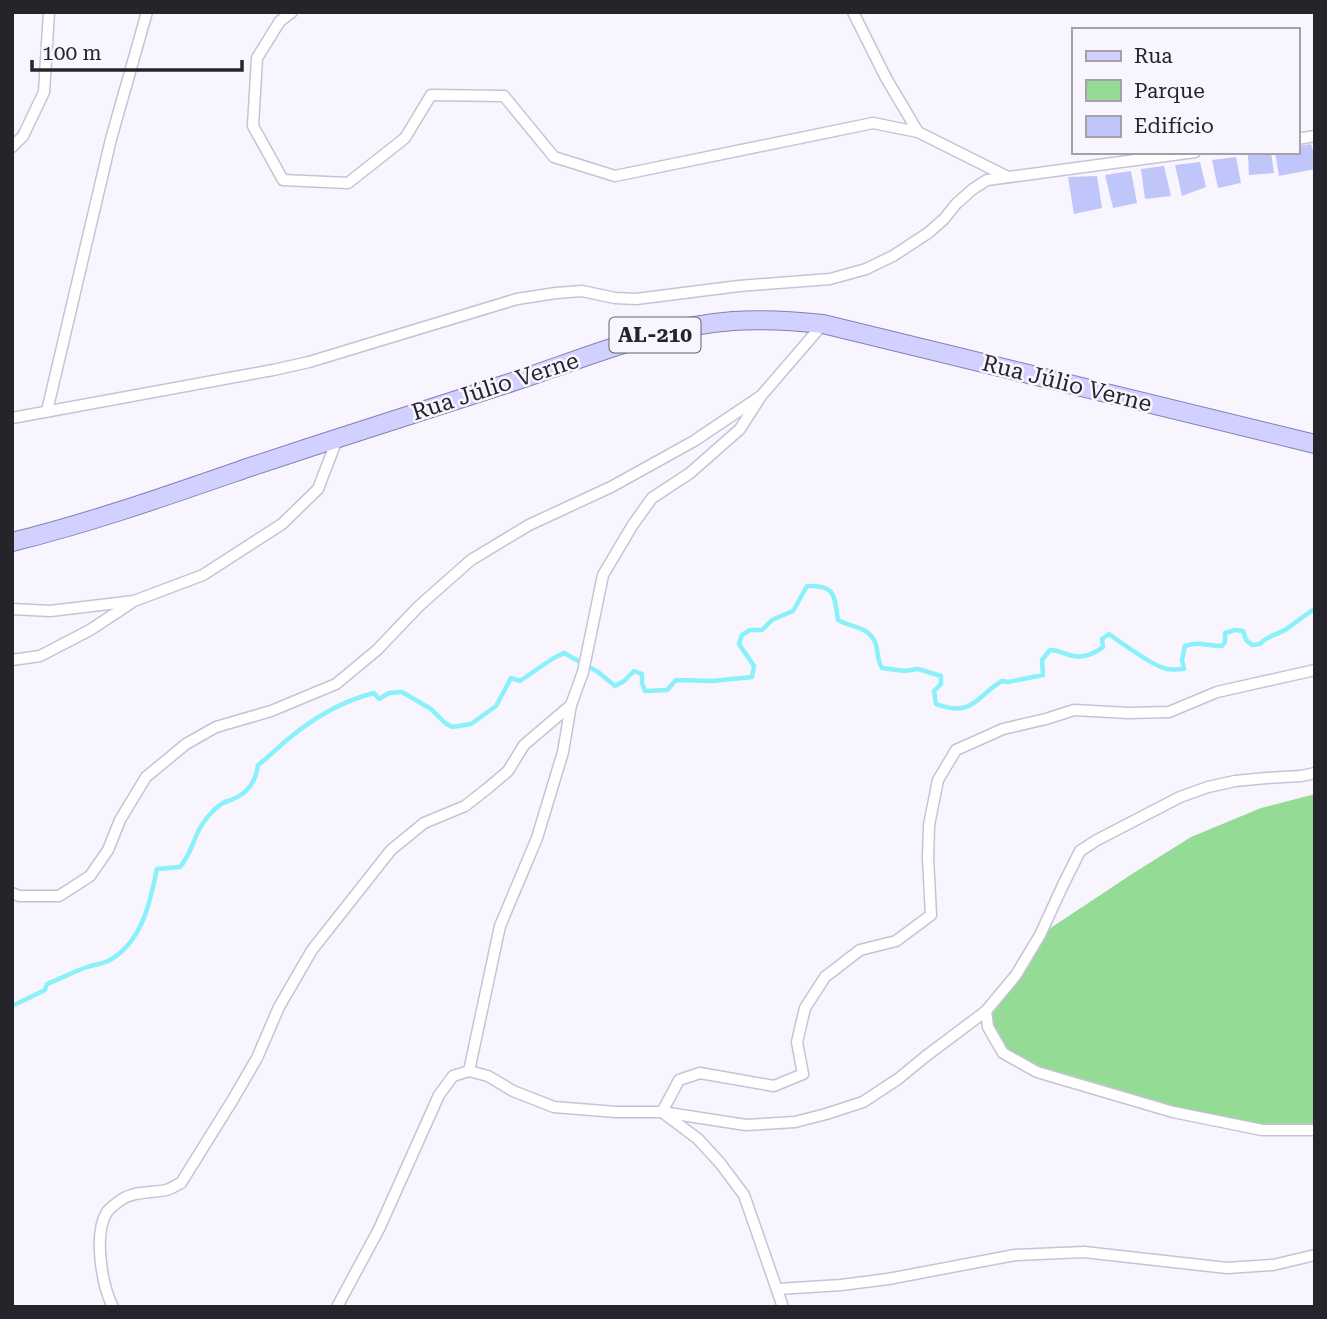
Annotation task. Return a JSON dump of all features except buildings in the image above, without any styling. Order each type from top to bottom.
[{"type":"main road","name":"Rua Júlio Verne","points":[[12,542],[93,520],[625,342],[733,321],[780,320],[823,324],[1315,444]]},
{"type":"street","points":[[12,147],[23,136],[44,92],[48,12]]},
{"type":"street","points":[[47,411],[111,139],[147,12]]},
{"type":"street","points":[[292,12],[280,21],[257,58],[253,126],[283,180],[348,183],[405,138],[430,95],[504,96],[554,157],[615,176],[873,123],[918,132],[1008,177]]},
{"type":"street","points":[[853,12],[886,78],[918,132]]},
{"type":"street","points":[[12,418],[309,362],[530,297],[582,291],[636,299],[739,286],[830,279],[866,269],[893,256],[928,233],[956,204],[987,180],[1180,154]]},
{"type":"street","points":[[469,1071],[500,926],[537,838],[563,752],[571,705],[583,672],[603,575],[652,498],[690,473],[740,429],[761,396],[823,324]]},
{"type":"street","points":[[12,892],[19,896],[58,896],[90,876],[108,850],[120,820],[146,777],[186,744],[216,727],[271,710],[337,684],[377,650],[419,606],[471,560],[529,525],[611,487],[694,441],[761,396]]},
{"type":"street","points":[[12,660],[40,656],[90,630],[134,601],[203,575],[282,524],[318,489],[338,438]]},
{"type":"street","points":[[12,609],[50,611],[134,601]]},
{"type":"street","points":[[662,1112],[679,1080],[700,1073],[774,1086],[803,1074],[797,1042],[805,1008],[825,977],[860,950],[896,941],[931,915],[929,825],[938,780],[957,750],[1003,729],[1074,710],[1169,712],[1217,692],[1315,670]]},
{"type":"street","points":[[113,1307],[106,1294],[100,1260],[100,1236],[107,1213],[124,1198],[166,1190],[181,1183],[257,1058],[279,1007],[312,950],[391,850],[424,823],[465,806],[488,788],[508,771],[524,745],[571,705]]},
{"type":"street","points":[[337,1307],[379,1229],[439,1095],[453,1076],[469,1071],[488,1076],[513,1091],[554,1107],[616,1112],[662,1112],[746,1125],[795,1122],[863,1102],[898,1079],[986,1011],[1016,975],[1041,935],[1080,852],[1097,840],[1180,797],[1208,786],[1315,773]]},
{"type":"street","points":[[986,1011],[988,1027],[1003,1053],[1037,1072],[1173,1112],[1249,1128],[1315,1130]]},
{"type":"street","points":[[662,1112],[698,1139],[744,1195],[783,1307]]},
{"type":"street","points":[[778,1289],[888,1279],[1015,1255],[1084,1252],[1227,1268],[1273,1265],[1315,1255]]},
{"type":"green space","points":[[1315,794],[1315,1130],[1262,1130],[1037,1072],[1003,1053],[986,1011],[1040,935],[1191,837],[1261,808]]},
{"type":"waterway","points":[[12,1006],[45,990],[47,984],[108,961],[120,953],[137,933],[143,921],[157,869],[180,867],[207,818],[224,802],[247,790],[258,765],[283,743],[317,718],[362,696],[374,693],[379,699],[389,693],[402,692],[431,709],[452,727],[471,724],[496,706],[511,678],[520,681],[564,653],[598,672],[615,686],[634,671],[642,674],[645,691],[667,690],[676,680],[712,681],[752,677],[754,666],[739,644],[742,635],[750,630],[762,630],[772,620],[793,611],[807,586],[824,587],[832,593],[838,620],[871,635],[876,643],[882,668],[905,671],[918,669],[941,676],[941,684],[934,691],[936,704],[949,708],[967,707],[1002,681],[1043,675],[1042,660],[1050,650],[1074,656],[1093,653],[1103,647],[1102,639],[1109,634],[1162,667],[1184,669],[1182,660],[1185,646],[1222,646],[1225,633],[1235,630],[1243,631],[1246,640],[1252,645],[1260,644],[1315,609]]}]
